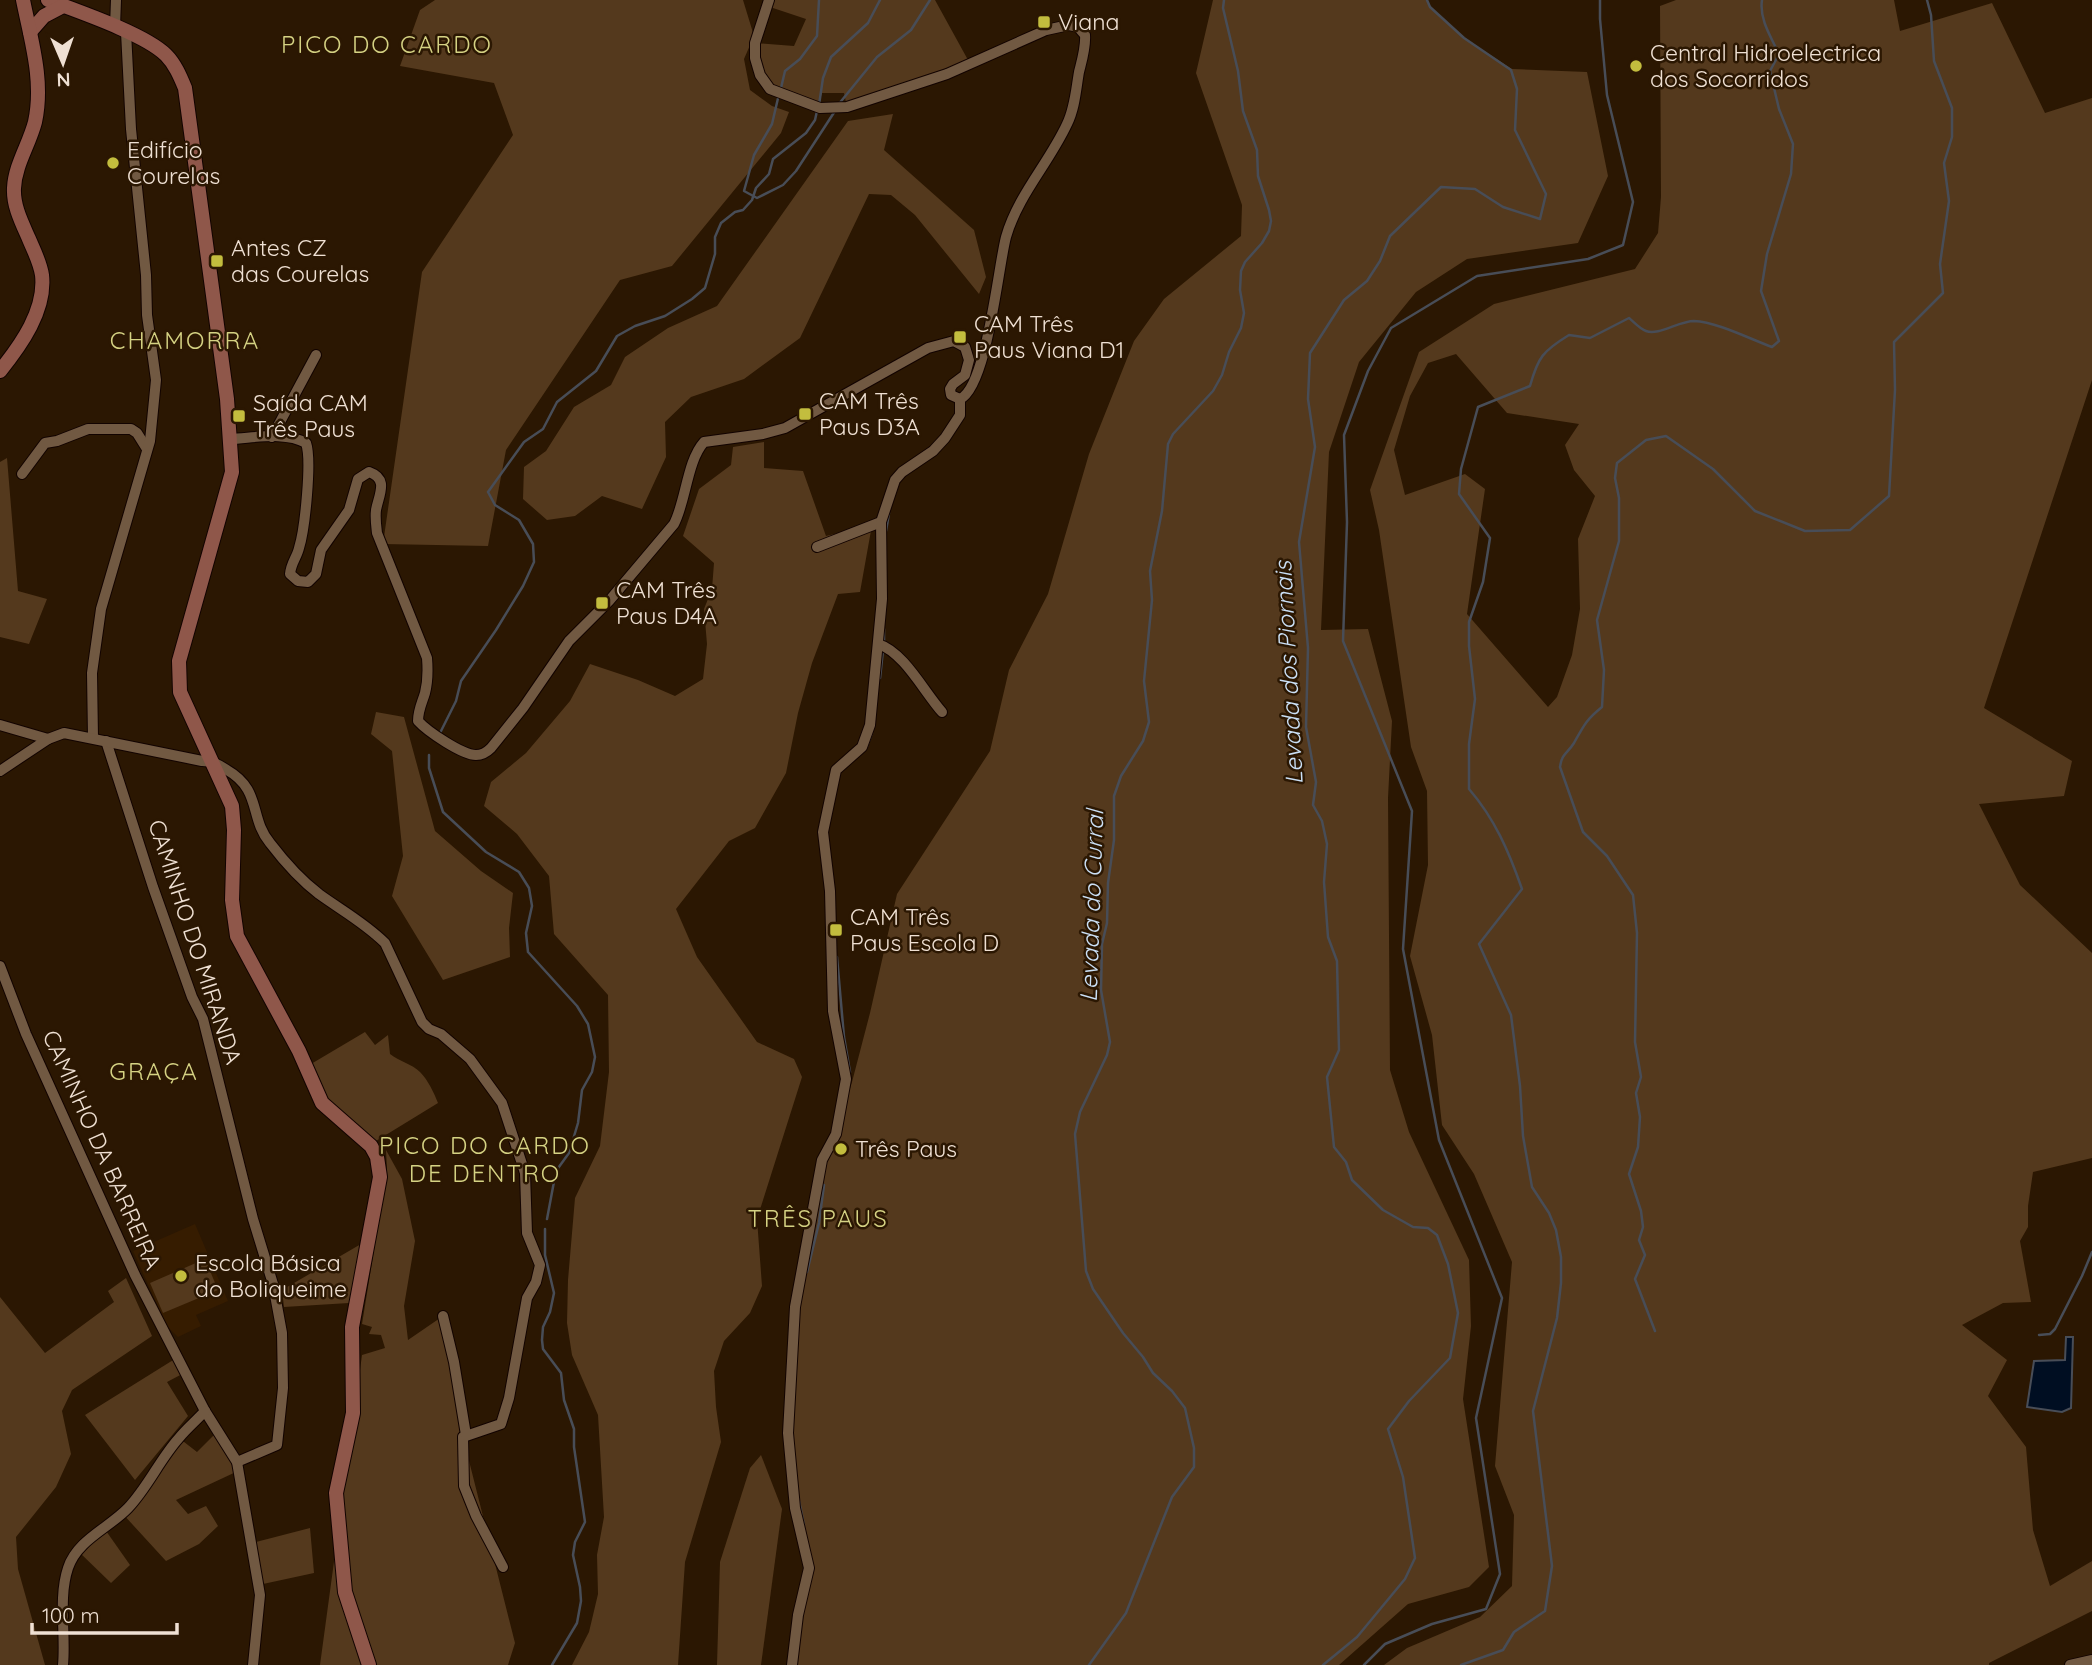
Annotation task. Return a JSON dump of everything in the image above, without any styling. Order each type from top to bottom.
[{"type":"main road","points":[[0,371],[22,341],[42,293],[39,263],[15,204],[14,190],[17,170],[37,111],[38,74],[23,0]]},
{"type":"main road","points":[[48,0],[120,30],[165,54],[185,88],[228,399],[232,472],[178,670],[180,692],[227,790],[234,819],[232,900],[237,936],[299,1051],[322,1103],[365,1139],[374,1150],[379,1163],[380,1177],[352,1327],[353,1413],[336,1493],[345,1591],[369,1665]]},
{"type":"main road","points":[[30,32],[44,16],[63,6]]},
{"type":"street","points":[[93,738],[92,673],[101,609],[152,432],[156,380],[147,315],[146,275],[116,0]]},
{"type":"street","points":[[230,439],[272,437],[300,439],[306,443],[309,450],[299,548],[290,567],[290,574],[298,581],[308,582],[313,579],[321,551],[349,510],[358,479],[369,472],[380,478],[382,484],[375,521],[377,533],[427,658],[428,675],[418,721],[468,754],[485,753],[491,748],[523,708],[569,641],[609,601],[674,524],[681,511],[695,458],[704,442],[764,434],[785,428],[928,348],[954,341],[965,347],[968,356],[965,375],[950,389],[954,398],[965,396],[978,370],[992,320],[1006,237],[1018,205],[1067,124],[1074,103],[1085,41],[1078,27],[1069,25],[1046,30],[969,66],[847,107],[820,108],[776,92],[764,83],[755,58],[757,35],[769,0]]},
{"type":"street","points":[[272,437],[316,355]]},
{"type":"street","points":[[792,1665],[798,1615],[809,1568],[795,1508],[788,1433],[795,1307],[822,1160],[836,1134],[846,1079],[834,1011],[830,891],[823,832],[836,770],[862,747],[870,725],[882,599],[881,522],[895,480],[902,472],[933,452],[946,438],[960,415],[960,399]]},
{"type":"street","points":[[22,474],[45,443],[62,440],[80,430],[131,429],[137,433],[147,449]]},
{"type":"street","points":[[817,547],[881,522]]},
{"type":"street","points":[[878,644],[887,646],[898,655],[942,712]]},
{"type":"street","points":[[0,725],[47,739]]},
{"type":"street","points":[[0,771],[47,739],[64,733],[212,761],[244,782],[252,796],[268,842],[317,893],[375,933],[384,943],[422,1022],[470,1059],[502,1103],[525,1173],[527,1233],[540,1265],[540,1272],[527,1298],[509,1398],[501,1424],[463,1437],[464,1486],[476,1516],[503,1567]]},
{"type":"street","name":"CAMINHO DO MIRANDA","points":[[106,741],[153,887],[192,997],[203,1019],[253,1219],[273,1283],[282,1334],[283,1388],[277,1445],[237,1462]]},
{"type":"street","name":"CAMINHO DA BARREIRA","points":[[0,966],[26,1034],[135,1275],[205,1411],[237,1462],[253,1541],[260,1595],[253,1665]]},
{"type":"street","points":[[443,1316],[466,1435]]},
{"type":"street","points":[[63,1665],[64,1589],[68,1567],[78,1551],[129,1507],[179,1438],[205,1411]]},
{"type":"street","points":[[2070,1665],[2092,1660]]},
{"type":"shaded area","points":[[435,0],[743,0],[754,36],[744,59],[750,90],[772,106],[789,112],[781,133],[672,266],[620,280],[506,450],[488,546],[383,544],[422,272],[513,135],[494,83],[400,66],[420,10]]},
{"type":"shaded area","points":[[769,0],[935,0],[968,60],[947,71],[847,107],[844,93],[822,93],[818,106],[770,89],[755,43],[794,46],[806,19],[767,6]]},
{"type":"shaded area","points":[[1213,0],[1427,0],[1464,38],[1512,69],[1587,72],[1608,176],[1578,243],[1467,259],[1416,292],[1359,362],[1329,452],[1321,630],[1368,629],[1392,721],[1388,798],[1390,1070],[1409,1132],[1469,1260],[1471,1326],[1463,1399],[1489,1567],[1469,1587],[1408,1604],[1339,1665],[792,1665],[809,1568],[788,1433],[795,1307],[822,1160],[836,1134],[852,1082],[897,894],[990,751],[1009,670],[1048,594],[1089,454],[1134,341],[1164,299],[1241,236],[1242,205],[1196,73]]},
{"type":"shaded area","points":[[1676,0],[1894,0],[1900,31],[1992,3],[2045,113],[2092,98],[2092,380],[1984,708],[2072,761],[2064,796],[1979,804],[2020,885],[2092,953],[2092,1158],[2033,1172],[2028,1227],[2020,1241],[2031,1302],[2003,1303],[1962,1325],[2007,1360],[1988,1396],[2026,1447],[2033,1530],[2050,1586],[2092,1561],[2092,1611],[1989,1665],[1384,1665],[1407,1648],[1480,1617],[1512,1586],[1514,1515],[1495,1466],[1512,1262],[1474,1174],[1442,1125],[1432,1035],[1410,956],[1428,865],[1427,791],[1411,747],[1379,530],[1370,490],[1419,352],[1494,304],[1635,269],[1658,233],[1661,197],[1660,6]],"holes":[[[1456,354],[1507,413],[1579,424],[1565,445],[1574,470],[1595,496],[1578,539],[1580,609],[1572,655],[1557,697],[1548,707],[1467,614],[1485,489],[1465,474],[1405,495],[1394,450],[1410,396],[1428,363]]]},
{"type":"shaded area","points":[[893,114],[884,150],[974,230],[986,277],[979,294],[915,215],[891,195],[869,194],[800,338],[744,379],[691,397],[665,422],[666,457],[642,509],[602,496],[575,516],[547,520],[523,499],[524,467],[546,451],[574,407],[611,385],[625,357],[668,328],[717,306],[848,121]]},
{"type":"shaded area","points":[[764,442],[764,468],[803,471],[826,536],[872,525],[860,592],[838,594],[812,663],[798,713],[786,773],[755,828],[729,841],[676,909],[697,957],[757,1042],[794,1059],[802,1077],[757,1219],[762,1286],[750,1313],[724,1341],[714,1371],[721,1442],[685,1562],[678,1665],[572,1665],[589,1632],[598,1594],[597,1555],[604,1517],[598,1415],[572,1355],[567,1323],[568,1280],[575,1198],[600,1146],[609,1072],[608,995],[554,934],[549,876],[517,834],[484,806],[491,782],[526,753],[570,701],[590,664],[675,696],[703,679],[707,644],[704,609],[712,589],[714,563],[683,536],[699,489],[731,465],[733,447]]},
{"type":"shaded area","points":[[7,458],[18,591],[47,599],[29,644],[0,637],[0,462]]},
{"type":"shaded area","points":[[376,712],[404,717],[435,831],[481,871],[513,893],[509,928],[510,957],[443,980],[392,896],[403,856],[392,751],[371,734]]},
{"type":"shaded area","points":[[365,1032],[375,1045],[388,1035],[390,1054],[420,1072],[438,1103],[376,1141],[329,1100],[311,1064]]},
{"type":"shaded area","points":[[386,1150],[402,1179],[415,1241],[404,1306],[408,1340],[443,1316],[463,1437],[515,1643],[508,1665],[320,1665],[362,1355],[385,1348],[381,1335],[369,1334],[372,1327],[362,1324],[387,1170]]},
{"type":"shaded area","name":"Escola Básica do Boliqueime","points":[[195,1224],[228,1301],[196,1315],[201,1326],[178,1337],[167,1326],[133,1251]]},
{"type":"shaded area","points":[[361,1244],[349,1303],[284,1307],[282,1290]]},
{"type":"shaded area","points":[[205,1259],[218,1290],[163,1313],[150,1283]]},
{"type":"shaded area","points":[[126,1278],[152,1336],[72,1390],[62,1411],[71,1454],[56,1487],[16,1537],[18,1569],[45,1665],[0,1665],[0,1297],[45,1353],[114,1302],[108,1291]]},
{"type":"shaded area","points":[[178,1357],[186,1372],[167,1382],[188,1416],[135,1480],[85,1415]]},
{"type":"shaded area","points":[[218,1431],[238,1471],[176,1500],[188,1514],[206,1506],[218,1526],[199,1544],[166,1561],[122,1513],[179,1438],[197,1452]]},
{"type":"shaded area","points":[[761,1455],[782,1509],[761,1665],[717,1665],[720,1562],[750,1468]]},
{"type":"shaded area","points":[[104,1528],[130,1565],[111,1583],[78,1551]]},
{"type":"shaded area","points":[[310,1528],[314,1573],[263,1584],[256,1542]]},
{"type":"water","points":[[2066,1337],[2073,1337],[2071,1408],[2062,1412],[2027,1407],[2034,1361],[2065,1360]]},
{"type":"waterway","name":"Levada do Curral","points":[[781,88],[785,71],[800,59],[817,36],[819,0]]},
{"type":"waterway","points":[[819,105],[823,78],[831,57],[868,23],[880,0]]},
{"type":"waterway","name":"Levada do Curral","points":[[838,105],[877,57],[911,30],[930,0]]},
{"type":"waterway","name":"Levada do Curral","points":[[1089,1665],[1126,1613],[1172,1497],[1194,1467],[1194,1448],[1185,1408],[1153,1373],[1123,1333],[1093,1289],[1086,1271],[1075,1134],[1080,1112],[1107,1055],[1110,1042],[1101,990],[1102,944],[1107,923],[1108,883],[1114,840],[1114,796],[1121,776],[1143,741],[1149,722],[1144,681],[1152,600],[1150,571],[1162,511],[1168,444],[1173,434],[1213,391],[1222,375],[1229,352],[1241,328],[1244,313],[1240,290],[1241,271],[1245,262],[1262,243],[1271,221],[1258,176],[1257,150],[1243,111],[1238,71],[1223,8],[1224,0]]},
{"type":"waterway","name":"Levada dos Piornais","points":[[1323,1665],[1357,1637],[1405,1579],[1415,1558],[1403,1477],[1388,1429],[1409,1401],[1450,1358],[1458,1313],[1448,1264],[1437,1235],[1428,1228],[1413,1227],[1383,1210],[1352,1180],[1346,1162],[1334,1147],[1327,1077],[1339,1050],[1337,961],[1328,937],[1324,882],[1327,844],[1322,821],[1313,805],[1316,782],[1306,727],[1308,648],[1299,542],[1315,447],[1308,399],[1310,353],[1344,300],[1367,281],[1380,261],[1390,236],[1441,187],[1475,189],[1503,207],[1540,219],[1546,194],[1515,130],[1517,89],[1511,70],[1464,38],[1430,7],[1427,0]]},
{"type":"waterway","points":[[1364,1665],[1385,1644],[1432,1624],[1486,1609],[1500,1574],[1476,1418],[1502,1298],[1439,1140],[1403,949],[1412,811],[1343,641],[1347,522],[1344,435],[1368,371],[1391,328],[1477,276],[1588,259],[1623,245],[1633,202],[1607,95],[1600,0]]},
{"type":"waterway","points":[[1461,1665],[1503,1650],[1514,1632],[1545,1611],[1552,1566],[1533,1411],[1557,1318],[1561,1283],[1561,1257],[1556,1230],[1549,1213],[1532,1187],[1523,1136],[1511,1015],[1479,944],[1522,889],[1500,836],[1469,789],[1469,744],[1475,699],[1469,622],[1483,582],[1490,538],[1459,494],[1461,469],[1478,407],[1530,386],[1543,356],[1569,335],[1590,338],[1629,318],[1642,329],[1651,332],[1694,321],[1723,328],[1772,347],[1779,341],[1761,291],[1767,254],[1791,174],[1793,144],[1779,109],[1770,71],[1779,54],[1764,21],[1762,0]]},
{"type":"waterway","points":[[1655,1331],[1635,1279],[1645,1255],[1639,1240],[1643,1227],[1641,1211],[1629,1174],[1638,1147],[1640,1117],[1636,1093],[1641,1077],[1635,1042],[1637,933],[1633,895],[1607,856],[1583,832],[1560,767],[1563,756],[1586,723],[1602,707],[1604,670],[1597,620],[1619,541],[1619,498],[1615,478],[1617,463],[1646,440],[1666,436],[1713,469],[1755,511],[1805,531],[1850,530],[1889,496],[1895,390],[1894,342],[1943,293],[1940,264],[1949,201],[1944,163],[1952,137],[1952,108],[1934,61],[1931,15],[1927,0]]},
{"type":"waterway","name":"Levada do Curral","points":[[779,94],[772,124],[754,155],[744,191],[757,198],[783,185],[796,171],[835,111]]},
{"type":"waterway","points":[[439,735],[456,701],[461,681],[523,586],[534,562],[533,544],[519,520],[495,505],[488,492],[524,442],[543,429],[557,402],[596,371],[617,336],[635,326],[665,316],[705,288],[715,254],[715,237],[721,223],[735,212],[743,210],[752,200],[756,188],[769,174],[773,159],[806,133],[815,120],[817,111]]},
{"type":"waterway","points":[[886,531],[889,513]]},
{"type":"waterway","points":[[884,629],[884,643]]},
{"type":"waterway","points":[[880,678],[883,650]]},
{"type":"waterway","points":[[867,746],[872,733]]},
{"type":"waterway","points":[[429,755],[429,768],[443,812],[486,852],[519,872],[529,888],[532,906],[526,933],[528,952],[577,1006],[588,1024],[595,1057],[592,1072],[582,1090],[578,1123],[569,1153],[556,1171],[547,1219]]},
{"type":"waterway","points":[[837,957],[850,1072]]},
{"type":"waterway","points":[[807,1272],[819,1223],[824,1185]]},
{"type":"waterway","points":[[545,1229],[545,1255],[554,1293],[543,1327],[543,1349],[561,1373],[564,1400],[574,1429],[574,1447],[585,1522],[575,1542],[573,1555],[581,1601],[577,1623],[552,1665]]},
{"type":"waterway","points":[[2039,1335],[2050,1334],[2055,1329],[2092,1252]]},
{"type":"waterway","points":[[799,1501],[804,1525]]},
{"type":"place","name":"Viana","points":[[1044,22]]},
{"type":"place","name":"Central Hidroelectrica dos Socorridos","points":[[1636,66]]},
{"type":"place","name":"Edifício Courelas","points":[[113,163]]},
{"type":"place","name":"Antes CZ das Courelas","points":[[217,261]]},
{"type":"place","name":"CAM Três Paus Viana D1","points":[[960,337]]},
{"type":"place","name":"CAM Três Paus D3A","points":[[805,414]]},
{"type":"place","name":"Saída CAM Três Paus","points":[[239,416]]},
{"type":"place","name":"CAM Três Paus D4A","points":[[602,603]]},
{"type":"place","name":"CAM Três Paus Escola D","points":[[836,930]]},
{"type":"place","name":"Três Paus","points":[[841,1149]]},
{"type":"place","name":"Escola Básica do Boliqueime","points":[[181,1276]]},
{"type":"district","name":"PICO DO CARDO","points":[[387,45]]},
{"type":"district","name":"CHAMORRA","points":[[185,341]]},
{"type":"district","name":"GRAÇA","points":[[154,1072]]},
{"type":"district","name":"PICO DO CARDO DE DENTRO","points":[[485,1160]]},
{"type":"district","name":"TRÊS PAUS","points":[[818,1219]]}]
